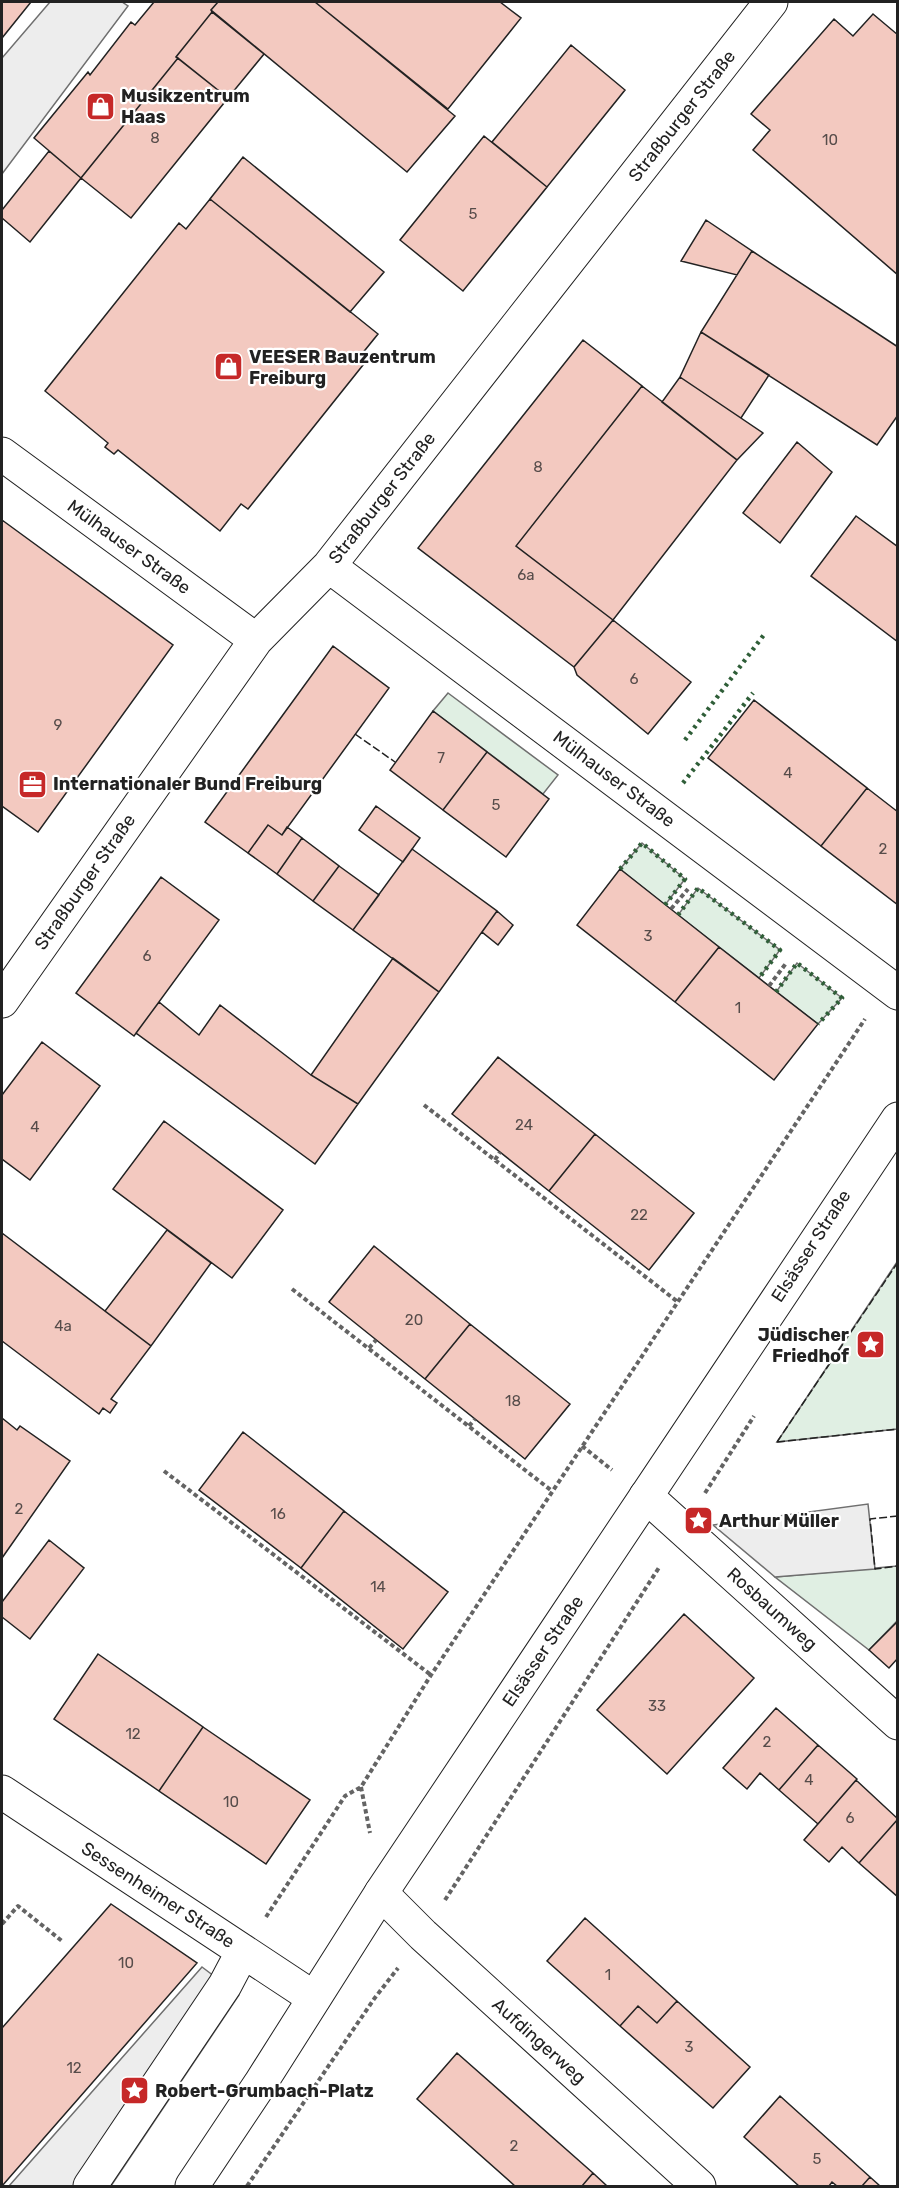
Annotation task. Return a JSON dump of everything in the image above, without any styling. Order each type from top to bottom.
[{"type":"street","name":"Straßburger Straße","points":[[2,1000],[256,640],[329,566],[771,2]]},
{"type":"street","name":"Mülhauser Straße","points":[[2,454],[256,640]]},
{"type":"street","name":"Mülhauser Straße","points":[[329,566],[892,989]]},
{"type":"street","name":"Elsässer Straße","points":[[192,2187],[261,2084],[381,1893],[897,1119]]},
{"type":"street","name":"Rosbaumweg","points":[[646,1496],[897,1723]]},
{"type":"street","name":"Sessenheimer Straße","points":[[2,1792],[314,1998]]},
{"type":"street","name":"Aufdingerweg","points":[[381,1893],[423,1935],[699,2187]]},
{"type":"street","points":[[90,2187],[225,1985],[243,1951]]},
{"type":"path","points":[[243,1951],[345,1796],[361,1787],[430,1676],[552,1491],[892,989]]},
{"type":"path","points":[[424,1106],[678,1302]]},
{"type":"path","points":[[495,1160],[500,1152]]},
{"type":"path","points":[[595,1237],[599,1231]]},
{"type":"path","points":[[292,1289],[552,1491]]},
{"type":"path","points":[[369,1348],[376,1340]]},
{"type":"path","points":[[247,2187],[374,1999],[423,1935],[758,1409]]},
{"type":"path","points":[[469,1426],[475,1419]]},
{"type":"path","points":[[164,1471],[351,1611],[430,1676]]},
{"type":"path","points":[[246,1534],[249,1529]]},
{"type":"path","points":[[2,1924],[18,1906],[62,1941]]},
{"type":"green space","points":[[448,693],[558,775],[543,794],[433,711]]},
{"type":"green space","points":[[642,843],[685,879],[665,905],[620,869]]},
{"type":"green space","points":[[698,888],[780,950],[759,978],[678,915]]},
{"type":"green space","points":[[797,963],[842,998],[818,1024],[776,992]]},
{"type":"green space","name":"Jüdischer Friedhof","points":[[897,1262],[897,1429],[777,1442]]},
{"type":"green space","points":[[897,1566],[897,1621],[869,1650],[775,1577]]},
{"type":"shaded area","points":[[50,2],[122,2],[128,6],[2,174],[2,58]]},
{"type":"shaded area","points":[[868,1504],[875,1569],[775,1577],[713,1525]]},
{"type":"shaded area","name":"Robert-Grumbach-Platz","points":[[202,1967],[239,1995],[111,2186],[9,2186]]},
{"type":"building","points":[[2,2],[31,2],[2,38]]},
{"type":"building","name":"Musikzentrum Haas","points":[[154,2],[218,2],[176,57],[178,58],[81,178],[34,138],[88,72],[90,75],[131,22],[135,25]]},
{"type":"building","points":[[218,2],[315,2],[455,116],[407,172],[211,10]]},
{"type":"building","points":[[315,2],[500,2],[521,18],[448,109]]},
{"type":"building","points":[[212,12],[264,54],[228,98],[176,57]]},
{"type":"building","points":[[873,14],[898,35],[898,275],[753,150],[770,130],[751,114],[834,19],[853,36]]},
{"type":"building","points":[[571,45],[625,90],[547,187],[492,142]]},
{"type":"building","points":[[178,58],[228,98],[131,218],[81,178]]},
{"type":"building","points":[[484,136],[547,187],[463,291],[400,240]]},
{"type":"building","points":[[49,151],[81,178],[30,242],[2,218],[2,210]]},
{"type":"building","points":[[243,157],[384,272],[350,312],[210,199]]},
{"type":"building","points":[[210,199],[378,334],[357,360],[363,365],[248,509],[241,504],[220,531],[118,450],[114,454],[105,447],[108,443],[45,391],[179,223],[186,229]]},
{"type":"building","points":[[706,220],[752,251],[737,275],[681,261]]},
{"type":"building","points":[[752,251],[898,347],[898,415],[877,445],[701,332]]},
{"type":"building","points":[[701,332],[769,375],[741,418],[680,377]]},
{"type":"building","points":[[583,340],[642,386],[516,546],[613,620],[574,667],[418,548]]},
{"type":"building","points":[[680,377],[763,433],[737,460],[662,402]]},
{"type":"building","points":[[642,386],[737,460],[613,620],[516,546]]},
{"type":"building","points":[[797,442],[832,472],[780,543],[743,513]]},
{"type":"building","points":[[856,516],[898,547],[898,642],[811,576]]},
{"type":"building","points":[[2,520],[173,645],[38,832],[2,806]]},
{"type":"building","points":[[613,620],[691,682],[648,734],[577,675],[574,667]]},
{"type":"building","points":[[333,646],[389,688],[282,835],[268,825],[248,853],[205,822]]},
{"type":"building","points":[[754,700],[867,788],[821,846],[708,758]]},
{"type":"building","points":[[433,711],[487,752],[443,810],[390,770]]},
{"type":"building","points":[[487,752],[549,799],[506,857],[443,810]]},
{"type":"building","points":[[867,788],[898,812],[898,905],[821,846]]},
{"type":"building","points":[[376,806],[420,838],[403,862],[359,830]]},
{"type":"building","points":[[268,825],[282,835],[287,827],[302,838],[277,874],[248,853]]},
{"type":"building","points":[[302,838],[339,866],[313,901],[277,874]]},
{"type":"building","points":[[412,849],[497,911],[439,992],[353,930]]},
{"type":"building","points":[[339,866],[379,895],[353,930],[313,901]]},
{"type":"building","points":[[620,869],[719,947],[675,1002],[577,925]]},
{"type":"building","points":[[161,877],[219,920],[134,1036],[76,993]]},
{"type":"building","points":[[497,911],[513,925],[498,945],[482,932]]},
{"type":"building","points":[[719,947],[818,1024],[774,1080],[675,1002]]},
{"type":"building","points":[[393,958],[439,992],[358,1104],[311,1075]]},
{"type":"building","points":[[159,1002],[199,1035],[220,1005],[311,1075],[358,1104],[315,1164],[136,1033]]},
{"type":"building","points":[[42,1042],[100,1086],[30,1180],[2,1159],[2,1095]]},
{"type":"building","points":[[498,1057],[595,1134],[549,1191],[452,1114]]},
{"type":"building","points":[[164,1121],[283,1210],[232,1278],[113,1189]]},
{"type":"building","points":[[595,1134],[694,1213],[649,1270],[549,1191]]},
{"type":"building","points":[[167,1230],[211,1263],[151,1346],[105,1311]]},
{"type":"building","points":[[2,1233],[151,1346],[111,1399],[117,1403],[110,1413],[103,1408],[99,1414],[2,1341]]},
{"type":"building","points":[[374,1246],[470,1324],[425,1379],[329,1302]]},
{"type":"building","points":[[470,1324],[570,1404],[525,1459],[425,1379]]},
{"type":"building","points":[[2,1418],[17,1430],[20,1426],[70,1461],[2,1558]]},
{"type":"building","points":[[243,1432],[344,1511],[301,1568],[199,1490]]},
{"type":"building","points":[[344,1511],[448,1592],[403,1649],[301,1568]]},
{"type":"building","points":[[49,1540],[84,1568],[30,1639],[2,1617],[2,1602]]},
{"type":"building","points":[[684,1614],[754,1678],[667,1774],[597,1710]]},
{"type":"building","points":[[898,1621],[898,1658],[889,1668],[869,1650]]},
{"type":"building","points":[[98,1654],[203,1727],[159,1791],[54,1719]]},
{"type":"building","points":[[776,1708],[818,1745],[779,1790],[760,1773],[747,1789],[723,1768]]},
{"type":"building","points":[[203,1727],[310,1800],[266,1864],[159,1791]]},
{"type":"building","points":[[818,1745],[857,1779],[818,1824],[779,1790]]},
{"type":"building","points":[[856,1780],[898,1819],[859,1863],[842,1847],[829,1862],[804,1840]]},
{"type":"building","points":[[898,1819],[898,1897],[859,1863]]},
{"type":"building","points":[[111,1904],[197,1963],[2,2186],[2,2028]]},
{"type":"building","points":[[585,1918],[677,2001],[657,2023],[638,2006],[620,2026],[547,1961]]},
{"type":"building","points":[[677,2001],[750,2067],[713,2108],[620,2026],[638,2006],[657,2023]]},
{"type":"building","points":[[457,2053],[593,2173],[582,2186],[515,2186],[417,2099]]},
{"type":"building","points":[[780,2096],[870,2177],[862,2186],[837,2186],[832,2182],[829,2186],[799,2186],[744,2137]]},
{"type":"building","points":[[593,2173],[607,2186],[582,2186]]},
{"type":"building","points":[[870,2177],[880,2186],[862,2186]]},
{"type":"hedge","points":[[685,740],[766,632]]},
{"type":"hedge","points":[[683,783],[753,693]]},
{"type":"hedge","points":[[620,869],[642,843],[685,879],[665,905]]},
{"type":"hedge","points":[[678,915],[698,888],[780,950],[759,978]]},
{"type":"hedge","points":[[776,992],[797,963],[842,998],[818,1024]]},
{"type":"fence","points":[[355,734],[395,762]]},
{"type":"fence","points":[[777,1442],[898,1262]]},
{"type":"fence","points":[[777,1442],[898,1429]]},
{"type":"fence","points":[[898,1516],[870,1519],[875,1569],[898,1566]]},
{"type":"place","name":"Musikzentrum Haas","points":[[100,106]]},
{"type":"place","name":"VEESER Bauzentrum Freiburg","points":[[228,367]]},
{"type":"place","name":"Internationaler Bund Freiburg","points":[[32,784]]},
{"type":"place","name":"Jüdischer Friedhof","points":[[870,1345]]},
{"type":"place","name":"Arthur Müller","points":[[698,1521]]},
{"type":"place","name":"Robert-Grumbach-Platz","points":[[134,2091]]}]
